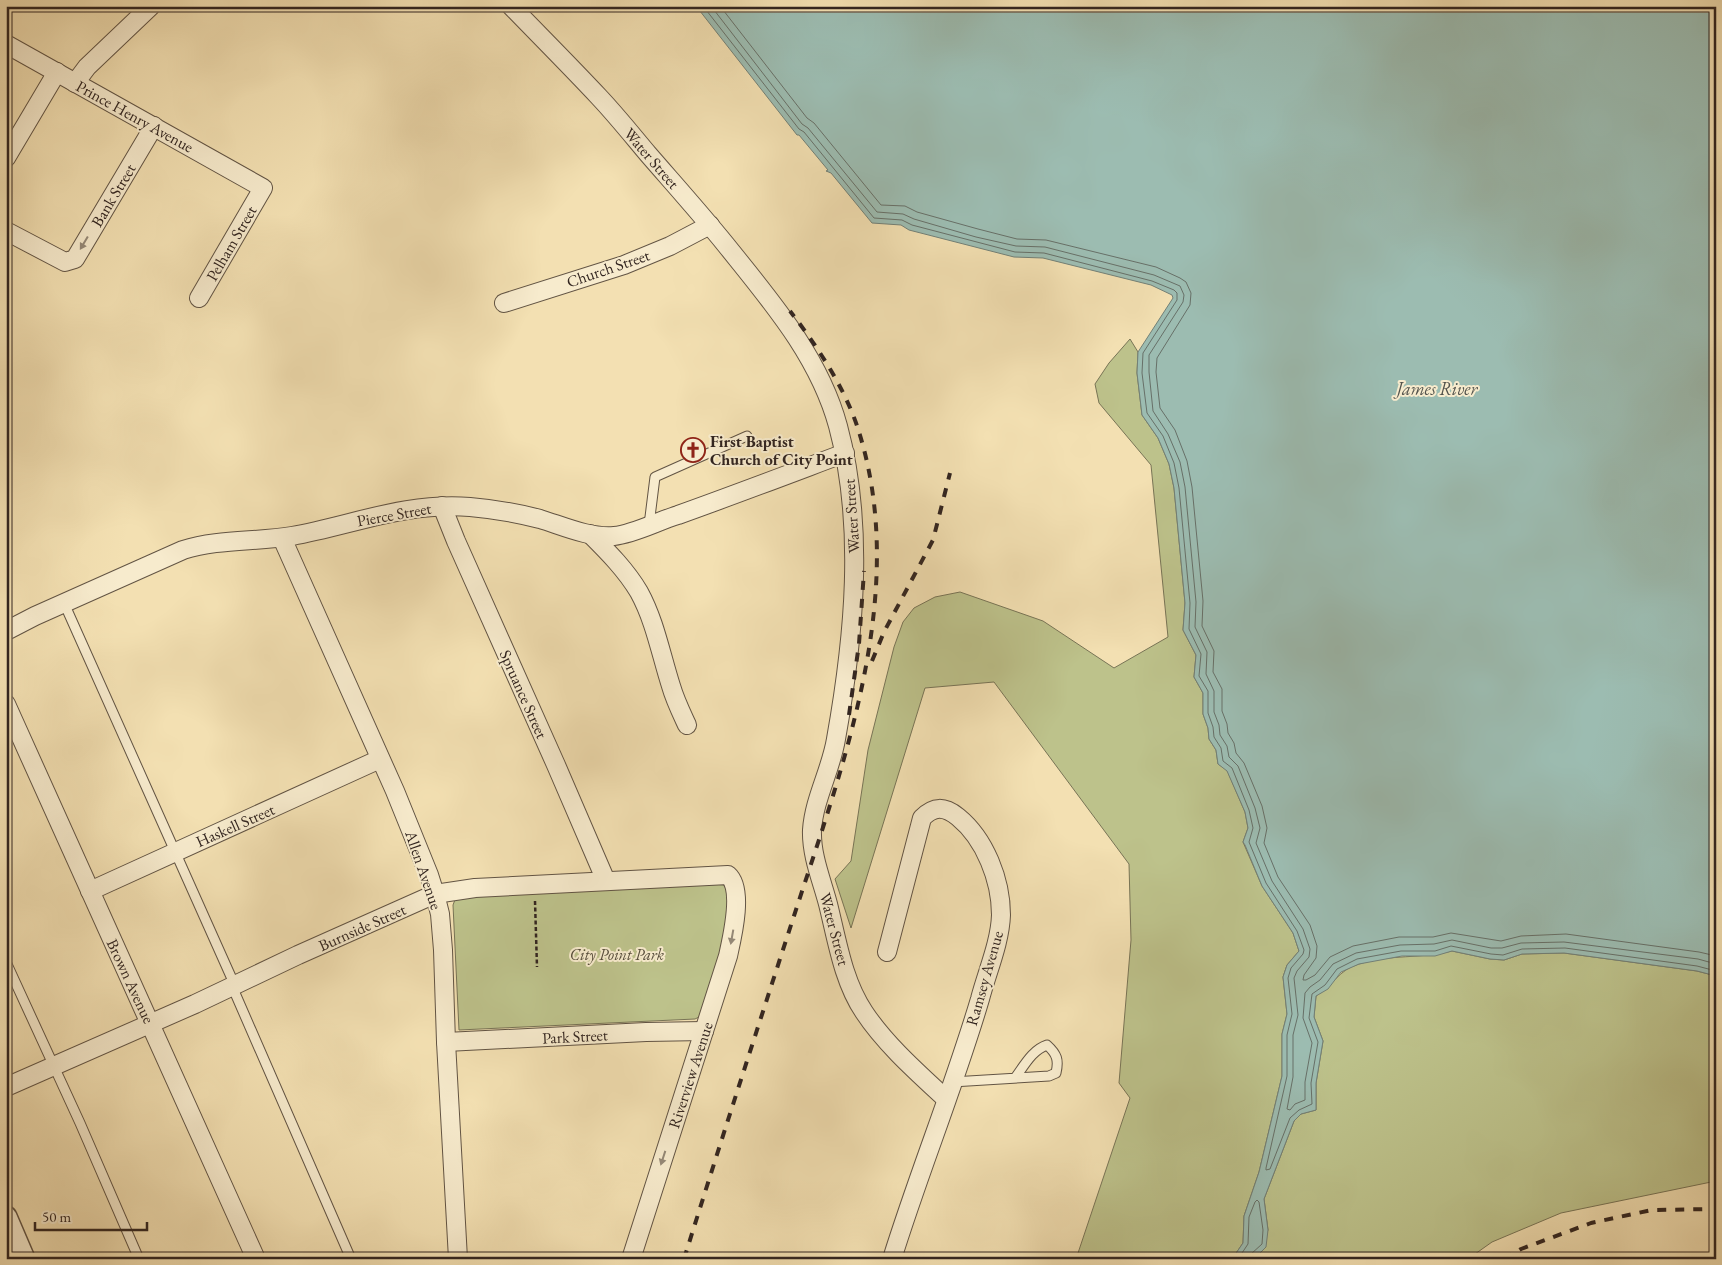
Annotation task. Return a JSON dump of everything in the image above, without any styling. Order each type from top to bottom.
[{"type":"street","points":[[75,83],[87,67],[150,6]]},
{"type":"street","name":"Water Street","points":[[511,6],[601,99],[710,225],[774,304],[806,352],[825,390],[837,423],[845,454],[851,493],[855,559],[848,657],[836,743],[815,812],[812,830],[814,852],[846,972],[863,1011],[896,1050],[948,1091]]},
{"type":"street","name":"Prince Henry Avenue","points":[[6,44],[263,188]]},
{"type":"street","points":[[6,158],[56,72]]},
{"type":"street","name":"Bank Street","points":[[6,231],[65,262],[70,262],[74,259],[154,126]]},
{"type":"street","name":"Pelham Street","points":[[199,298],[263,188]]},
{"type":"street","name":"Church Street","points":[[504,303],[624,265],[670,246],[710,225]]},
{"type":"street","name":"Pierce Street","points":[[6,631],[183,550],[210,543],[282,538],[392,512],[442,506],[470,507],[508,512],[590,534],[613,536],[726,498],[845,454]]},
{"type":"street","name":"Spruance Street","points":[[442,506],[456,542],[606,881]]},
{"type":"street","points":[[590,534],[610,554],[639,592],[655,632],[671,687],[687,725]]},
{"type":"street","name":"Allen Avenue","points":[[282,538],[429,875],[440,914],[458,1259]]},
{"type":"street","name":"Brown Avenue","points":[[6,704],[151,1022],[256,1259]]},
{"type":"street","name":"Haskell Street","points":[[90,891],[380,759]]},
{"type":"street","name":"Ramsey Avenue","points":[[886,952],[922,818],[933,810],[942,808],[949,810],[964,822],[984,851],[995,876],[1000,896],[1001,916],[996,946],[973,1022],[892,1259]]},
{"type":"street","name":"Burnside Street","points":[[6,1087],[435,894],[475,888],[728,875],[733,879],[735,888]]},
{"type":"street","name":"Riverview Avenue","points":[[630,1259],[733,935],[736,909],[735,888]]},
{"type":"street","name":"Park Street","points":[[446,1042],[704,1031]]},
{"type":"street","points":[[6,1217],[20,1256]]},
{"type":"lane","points":[[648,525],[655,477],[747,436]]},
{"type":"lane","points":[[64,603],[123,730],[174,852],[232,979],[235,993],[351,1259]]},
{"type":"lane","points":[[6,962],[80,1123],[139,1259]]},
{"type":"lane","points":[[948,1091],[1015,1078],[1049,1076],[1056,1073],[1058,1064],[1056,1052],[1047,1045],[1040,1047],[1030,1056],[1015,1078]]},
{"type":"path","points":[[534,885],[537,967]]},
{"type":"green space","points":[[1130,339],[1138,352],[1137,373],[1142,415],[1158,438],[1169,464],[1174,488],[1185,603],[1183,630],[1196,655],[1194,677],[1203,693],[1203,714],[1208,728],[1209,739],[1216,750],[1218,764],[1227,770],[1245,812],[1248,828],[1243,842],[1262,886],[1293,933],[1299,951],[1287,965],[1283,977],[1287,1014],[1282,1034],[1282,1076],[1259,1172],[1244,1216],[1243,1243],[1232,1259],[1076,1259],[1130,1098],[1119,1083],[1131,940],[1129,864],[994,682],[925,688],[851,928],[835,879],[851,861],[868,750],[894,647],[903,622],[914,608],[935,597],[960,592],[1043,621],[1114,668],[1168,637],[1151,465],[1099,403],[1095,384],[1109,363]]},
{"type":"green space","name":"City Point Park","points":[[718,880],[731,893],[723,944],[703,1015],[695,1019],[459,1030],[453,905],[456,897]]},
{"type":"green space","points":[[1452,951],[1504,960],[1522,954],[1564,953],[1697,971],[1716,976],[1716,1181],[1561,1213],[1492,1242],[1468,1259],[1254,1259],[1268,1230],[1264,1199],[1294,1121],[1301,1114],[1316,1110],[1316,1083],[1323,1041],[1314,1017],[1316,996],[1346,970],[1359,964],[1382,959]]},
{"type":"water","name":"James River","points":[[696,6],[1716,6],[1716,976],[1697,971],[1564,953],[1522,954],[1504,960],[1452,951],[1435,956],[1402,956],[1359,964],[1341,972],[1328,989],[1316,996],[1314,1017],[1323,1041],[1316,1083],[1316,1110],[1301,1114],[1294,1121],[1264,1199],[1268,1230],[1266,1247],[1254,1259],[1232,1259],[1243,1243],[1244,1216],[1259,1172],[1282,1076],[1282,1034],[1287,1014],[1283,977],[1287,965],[1299,951],[1293,933],[1262,886],[1243,842],[1248,828],[1245,812],[1227,771],[1218,764],[1216,750],[1209,739],[1208,728],[1203,714],[1203,693],[1194,677],[1196,655],[1183,630],[1185,603],[1174,488],[1169,464],[1158,438],[1142,415],[1137,373],[1138,352],[1173,298],[1172,295],[1151,285],[1043,258],[1014,257],[909,230],[901,225],[872,223],[831,173],[826,171],[828,170],[797,135]]},
{"type":"railway","points":[[684,1259],[830,806],[863,682],[873,619],[877,556],[873,494],[859,432],[847,400],[830,368],[790,311]]},
{"type":"railway","points":[[872,661],[884,632],[933,540],[950,473]]},
{"type":"railway","points":[[849,715],[859,644],[864,571]]},
{"type":"railway","points":[[1504,1259],[1521,1249],[1591,1223],[1652,1210],[1716,1209]]},
{"type":"place","name":"First Baptist Church of City Point","points":[[693,450]]}]
